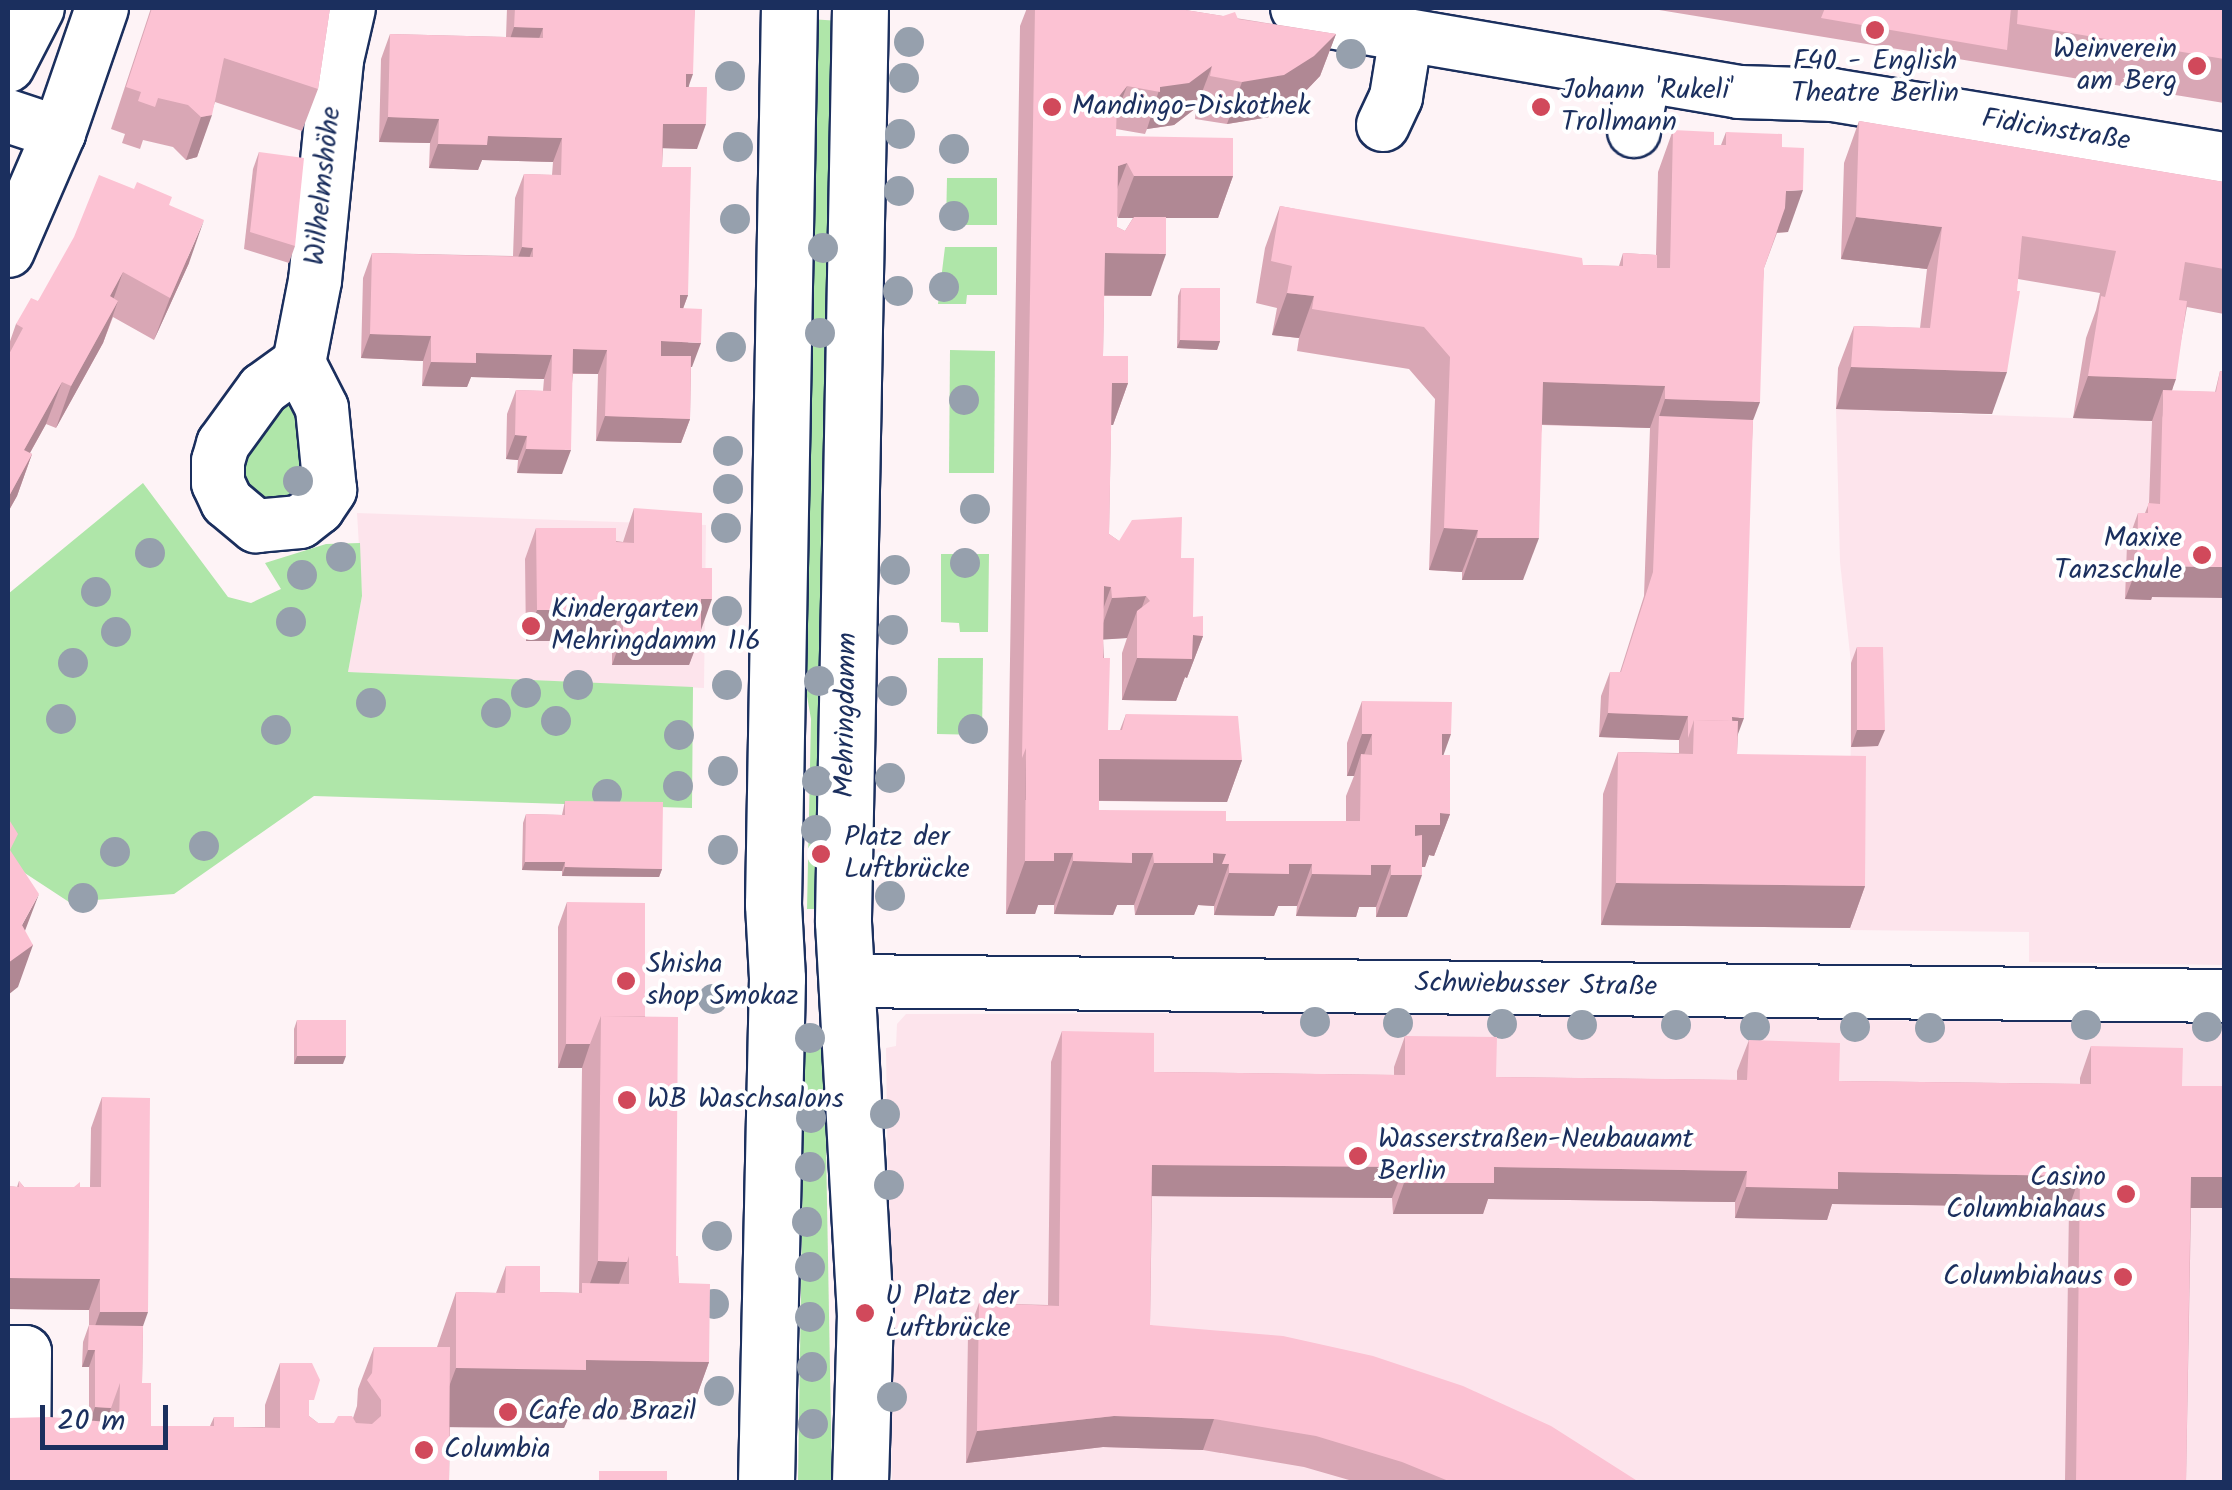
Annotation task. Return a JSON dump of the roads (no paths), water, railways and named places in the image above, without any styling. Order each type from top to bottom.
[{"type":"main road","points":[[766,1482],[777,978],[773,904],[789,8]]},
{"type":"main road","name":"Mehringdamm","points":[[860,8],[844,883],[865,1313],[860,1482]]},
{"type":"main road","points":[[777,978],[847,981]]},
{"type":"street","points":[[8,66],[38,8]]},
{"type":"street","points":[[8,251],[59,133],[102,8]]},
{"type":"street","name":"Wilhelmshöhe","points":[[299,364],[314,281],[337,60],[348,8]]},
{"type":"street","name":"Fidicinstraße","points":[[1297,8],[1324,22],[1739,92],[1833,95],[2224,159]]},
{"type":"street","points":[[1383,125],[1396,96],[1406,35]]},
{"type":"street","points":[[1634,131],[1644,76]]},
{"type":"street","points":[[8,116],[59,133]]},
{"type":"street","name":"Schwiebusser Straße","points":[[847,981],[2224,996]]},
{"type":"street","points":[[8,1352],[24,1352],[24,1459]]},
{"type":"place","name":"F40 - English Theatre Berlin","points":[[1875,30]]},
{"type":"place","name":"Weinverein am Berg","points":[[2197,66]]},
{"type":"place","name":"Mandingo-Diskothek","points":[[1052,107]]},
{"type":"place","name":"Johann 'Rukeli' Trollmann","points":[[1541,107]]},
{"type":"place","name":"Maxixe Tanzschule","points":[[2202,555]]},
{"type":"place","name":"Kindergarten Mehringdamm 116","points":[[531,626]]},
{"type":"place","name":"Platz der Luftbrücke","points":[[821,854]]},
{"type":"place","name":"Shisha shop Smokaz","points":[[626,981]]},
{"type":"place","name":"WB Waschsalons","points":[[627,1100]]},
{"type":"place","name":"Wasserstraßen-Neubauamt Berlin","points":[[1358,1156]]},
{"type":"place","name":"Casino Columbiahaus","points":[[2126,1194]]},
{"type":"place","name":"Columbiahaus","points":[[2123,1277]]},
{"type":"place","name":"U Platz der Luftbrücke","points":[[865,1313]]},
{"type":"place","name":"Cafe do Brazil","points":[[508,1412]]},
{"type":"place","name":"Columbia","points":[[424,1450]]}]
